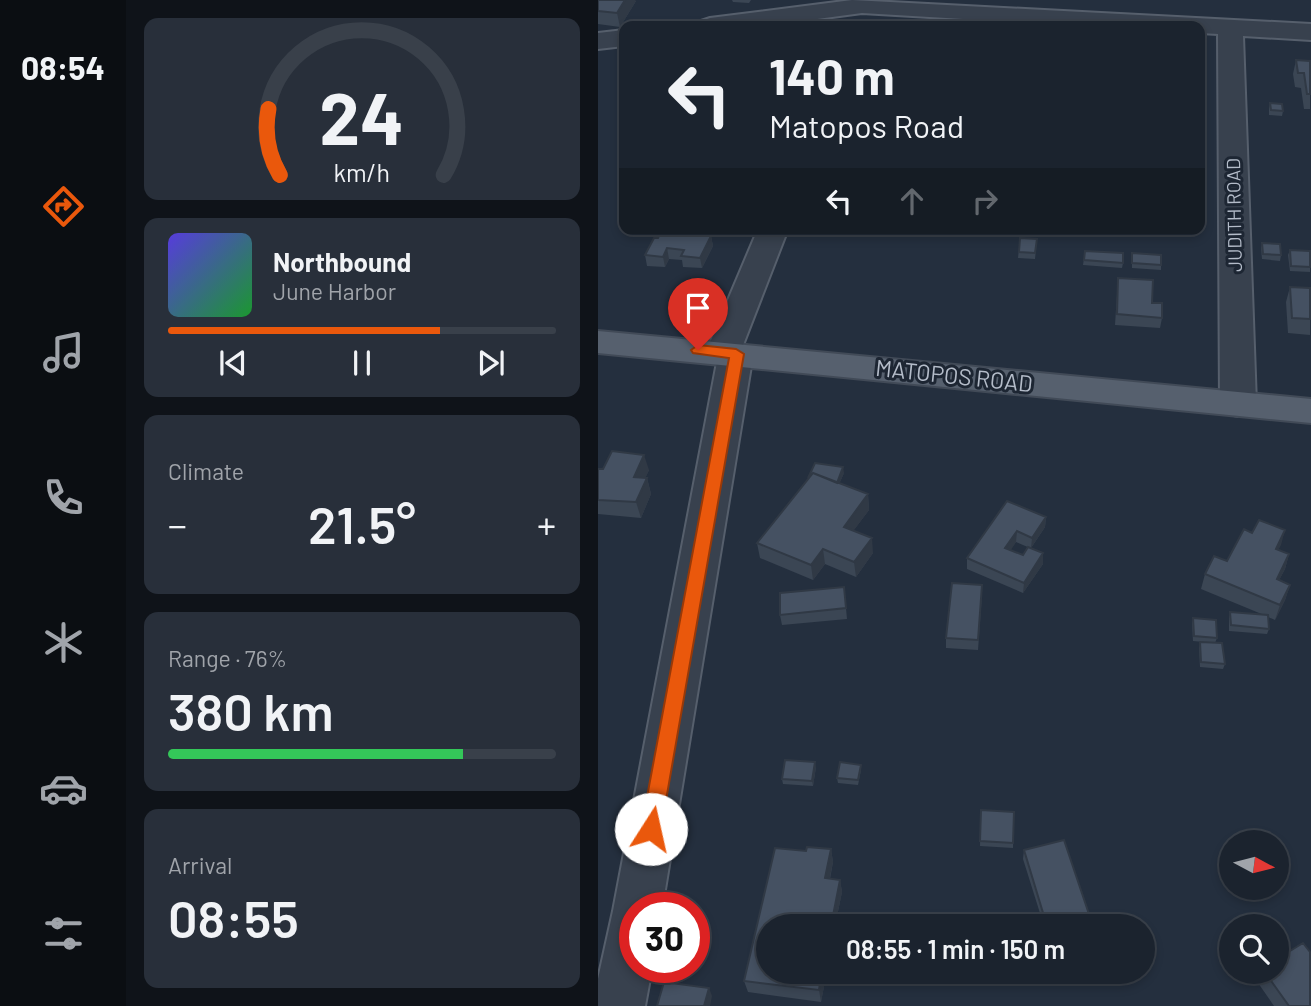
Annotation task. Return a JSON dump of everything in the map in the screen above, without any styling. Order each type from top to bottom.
[{"type":"main road","name":"MATOPOS ROAD","points":[[598,342],[1310,411]]},
{"type":"street","points":[[784,21],[858,16],[1027,21]]},
{"type":"street","points":[[1205,26],[1310,32]]},
{"type":"street","name":"JUDITH ROAD","points":[[1230,27],[1238,404]]},
{"type":"street","points":[[598,41],[619,39]]},
{"type":"street","points":[[640,892],[730,353],[771,235]]},
{"type":"street","points":[[619,1006],[623,983]]},
{"type":"building","points":[[598,0],[625,0],[617,13],[598,11]]},
{"type":"building","points":[[1296,60],[1310,61],[1310,94],[1307,94],[1304,73],[1298,73]]},
{"type":"building","points":[[1270,103],[1282,104],[1283,111],[1271,110]]},
{"type":"building","points":[[659,235],[711,236],[700,258],[681,256],[684,250],[667,248],[663,257],[645,255],[654,238]]},
{"type":"building","points":[[1020,238],[1037,239],[1035,253],[1019,252]]},
{"type":"building","points":[[1262,243],[1280,244],[1281,255],[1263,254]]},
{"type":"building","points":[[1290,250],[1310,251],[1310,267],[1291,266]]},
{"type":"building","points":[[1085,251],[1123,253],[1123,263],[1084,260]]},
{"type":"building","points":[[1132,253],[1161,255],[1161,265],[1132,263]]},
{"type":"building","points":[[1118,278],[1153,280],[1152,303],[1162,303],[1162,318],[1117,314]]},
{"type":"building","points":[[1290,287],[1310,288],[1310,319],[1292,318]]},
{"type":"building","points":[[612,451],[644,455],[634,477],[647,478],[636,502],[598,500],[598,469],[603,469]]},
{"type":"building","points":[[815,463],[843,467],[837,483],[813,473],[808,478]]},
{"type":"building","points":[[813,473],[868,494],[844,527],[872,538],[854,562],[823,549],[811,565],[757,543]]},
{"type":"building","points":[[1007,501],[1046,517],[1032,538],[1017,531],[1005,548],[1023,555],[1028,547],[1043,553],[1024,583],[967,558]]},
{"type":"building","points":[[1259,520],[1285,530],[1276,549],[1289,554],[1277,579],[1290,585],[1280,605],[1205,574],[1214,556],[1227,561],[1244,529],[1252,533]]},
{"type":"building","points":[[952,583],[982,585],[978,640],[946,638]]},
{"type":"building","points":[[844,587],[846,608],[780,615],[780,593]]},
{"type":"building","points":[[1230,612],[1268,615],[1269,629],[1231,625]]},
{"type":"building","points":[[1193,618],[1216,620],[1217,638],[1194,636]]},
{"type":"building","points":[[1200,642],[1222,643],[1225,664],[1201,662]]},
{"type":"building","points":[[785,760],[815,762],[812,781],[782,779]]},
{"type":"building","points":[[840,762],[861,765],[858,780],[837,778]]},
{"type":"building","points":[[981,810],[1014,812],[1013,843],[980,841]]},
{"type":"building","points":[[1064,840],[1089,914],[1043,914],[1024,850]]},
{"type":"building","points":[[807,847],[831,849],[825,878],[840,880],[833,914],[760,914],[775,848],[806,851]]},
{"type":"building","points":[[756,930],[756,982],[744,981]]},
{"type":"building","points":[[1303,943],[1310,952],[1310,1006],[1289,1006],[1273,984],[1289,984],[1289,952]]},
{"type":"building","points":[[664,983],[709,988],[704,1006],[657,1006]]},
{"type":"building","points":[[769,984],[820,984],[819,990]]},
{"type":"route","points":[[651,829],[736,354],[698,350]]}]
